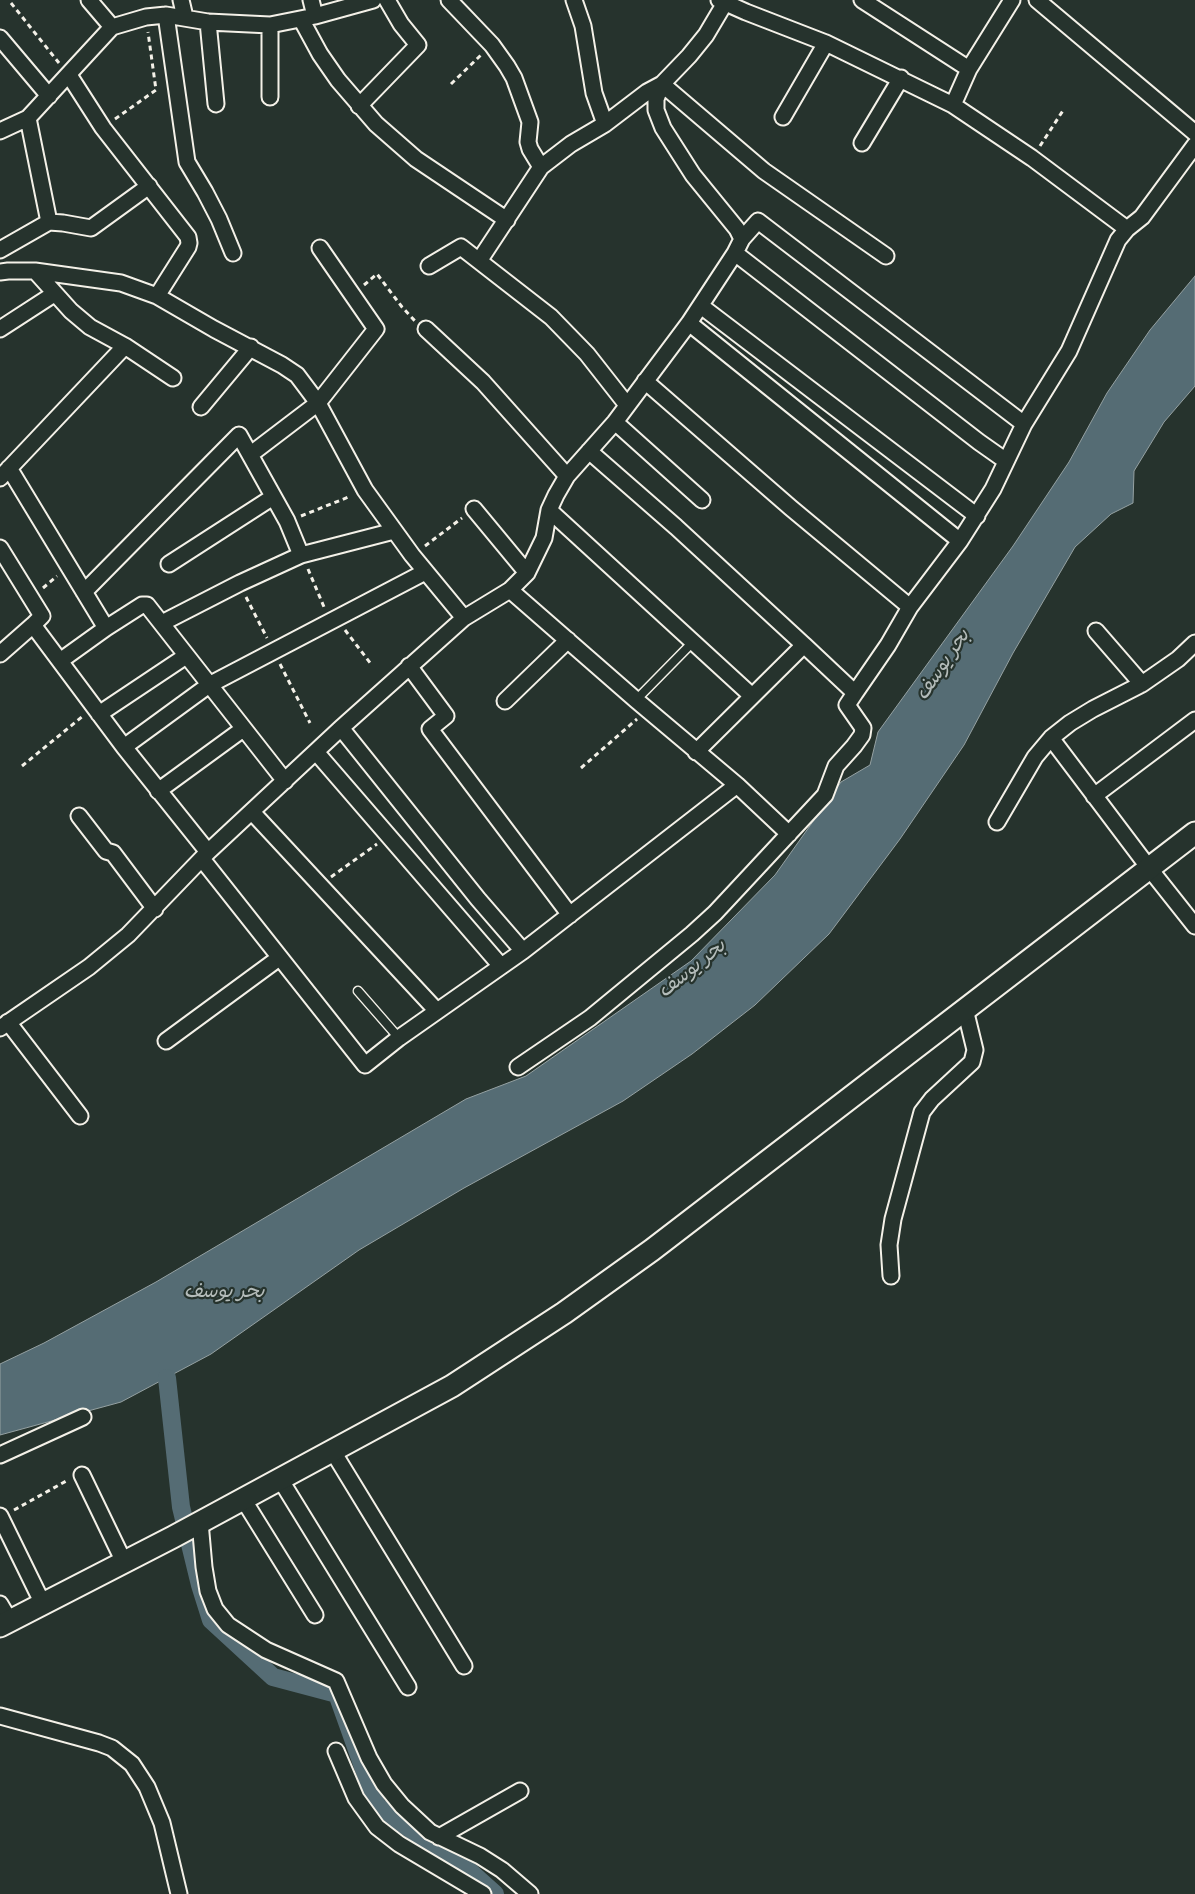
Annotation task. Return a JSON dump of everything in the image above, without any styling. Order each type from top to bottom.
[{"type":"street","points":[[89,0],[112,27]]},
{"type":"street","points":[[181,0],[184,17]]},
{"type":"street","points":[[311,0],[308,17],[320,54],[359,106],[416,159],[507,220]]},
{"type":"street","points":[[0,130],[28,118],[112,27],[146,17],[166,15],[208,22],[270,25],[373,0]]},
{"type":"street","points":[[359,106],[418,45],[387,0]]},
{"type":"street","points":[[449,0],[492,45],[508,66],[530,122],[528,142],[530,149],[541,167]]},
{"type":"street","points":[[574,0],[583,26],[594,93],[606,124]]},
{"type":"street","points":[[862,0],[969,69]]},
{"type":"street","points":[[953,105],[969,69],[1012,0]]},
{"type":"street","points":[[1037,0],[1195,133]]},
{"type":"street","points":[[479,261],[541,167],[572,144],[606,124],[647,92],[662,84],[706,35],[722,2],[826,42],[953,105],[1032,158],[1127,229]]},
{"type":"street","points":[[166,15],[187,162],[212,206],[233,253]]},
{"type":"street","points":[[208,22],[216,104]]},
{"type":"street","points":[[270,25],[270,97]]},
{"type":"street","points":[[0,38],[49,96]]},
{"type":"street","points":[[783,117],[826,42]]},
{"type":"street","points":[[69,75],[103,128],[188,237],[189,243],[157,296]]},
{"type":"street","points":[[862,143],[901,78]]},
{"type":"street","points":[[662,84],[656,99],[656,110],[663,128],[692,175],[742,239]]},
{"type":"street","points":[[662,84],[764,171],[813,207],[886,256]]},
{"type":"street","points":[[28,118],[49,222]]},
{"type":"street","points":[[518,1067],[590,1018],[692,934],[715,913],[825,795],[836,766],[862,735],[863,728],[847,705],[888,645],[910,607],[960,541],[993,489],[1024,424],[1068,351],[1114,248],[1127,229],[1142,217],[1195,145]]},
{"type":"street","points":[[149,186],[91,228],[49,222],[2,244],[4,272],[35,272],[121,283],[157,296],[214,329],[251,347],[296,375],[318,403],[365,490],[425,572],[464,618]]},
{"type":"street","points":[[80,1116],[4,1025],[89,967],[128,935],[205,856],[409,666],[464,618],[510,590],[527,572],[544,538],[549,510],[567,476],[615,422],[689,323],[735,253],[742,239],[758,221],[1024,424]]},
{"type":"street","points":[[429,266],[461,247],[551,317],[587,354],[627,405]]},
{"type":"street","points":[[251,454],[318,403],[376,329],[320,248]]},
{"type":"street","points":[[735,253],[979,442],[1006,460]]},
{"type":"street","points":[[35,272],[54,294],[90,326],[174,378]]},
{"type":"street","points":[[0,329],[54,294]]},
{"type":"street","points":[[701,306],[977,516]]},
{"type":"street","points":[[689,323],[960,541]]},
{"type":"street","points":[[426,329],[484,382],[567,476]]},
{"type":"street","points":[[106,628],[68,567],[4,473],[124,346]]},
{"type":"street","points":[[201,407],[251,347]]},
{"type":"street","points":[[645,381],[791,508],[910,607]]},
{"type":"street","points":[[615,422],[702,500]]},
{"type":"street","points":[[84,592],[239,435],[287,521],[301,555]]},
{"type":"street","points":[[589,451],[676,527],[855,693]]},
{"type":"street","points":[[169,564],[273,496]]},
{"type":"street","points":[[474,509],[527,572]]},
{"type":"street","points":[[549,510],[752,696]]},
{"type":"street","points":[[162,623],[301,555],[394,531]]},
{"type":"street","points":[[0,548],[42,616],[0,654]]},
{"type":"street","points":[[124,747],[209,685],[425,572]]},
{"type":"street","points":[[510,590],[696,752],[737,785],[789,834]]},
{"type":"street","points":[[60,661],[106,628],[144,604],[147,605],[285,781]]},
{"type":"street","points":[[32,625],[158,791],[279,958],[365,1065],[399,1038],[523,951],[737,785]]},
{"type":"street","points":[[1096,631],[1142,684]]},
{"type":"street","points":[[505,701],[568,640]]},
{"type":"street","points":[[997,822],[1035,757],[1051,738],[1085,714],[1142,684],[1178,659],[1195,643]]},
{"type":"street","points":[[696,752],[804,644]]},
{"type":"street","points":[[96,711],[186,656]]},
{"type":"street","points":[[409,666],[446,716],[430,729],[570,915]]},
{"type":"street","points":[[1094,796],[1195,720]]},
{"type":"street","points":[[341,728],[478,899],[523,951]]},
{"type":"street","points":[[158,791],[243,729]]},
{"type":"street","points":[[1051,738],[1195,926]]},
{"type":"street","points":[[316,752],[501,966]]},
{"type":"street","points":[[252,812],[437,1011]]},
{"type":"street","points":[[79,816],[106,851],[113,853],[155,909]]},
{"type":"street","points":[[3,1617],[44,1604],[198,1524],[452,1386],[564,1313],[652,1250],[1195,833]]},
{"type":"street","points":[[166,1041],[279,958]]},
{"type":"street","points":[[890,1276],[889,1245],[894,1219],[922,1112],[932,1099],[972,1062],[974,1050],[965,1009]]},
{"type":"street","points":[[0,1455],[83,1417]]},
{"type":"street","points":[[332,1450],[464,1666]]},
{"type":"street","points":[[82,1475],[124,1562]]},
{"type":"street","points":[[280,1479],[408,1687]]},
{"type":"street","points":[[244,1499],[315,1615]]},
{"type":"street","points":[[0,1517],[44,1604]]},
{"type":"street","points":[[198,1524],[207,1583],[215,1609],[228,1625],[266,1650],[336,1681],[369,1758],[384,1784],[402,1806],[425,1828],[439,1837],[480,1856],[502,1870],[530,1894]]},
{"type":"street","points":[[0,1716],[99,1743],[112,1748],[132,1764],[147,1787],[162,1823],[179,1894]]},
{"type":"street","points":[[336,1751],[356,1798],[377,1827],[399,1844],[483,1894]]},
{"type":"street","points":[[439,1837],[520,1791]]},
{"type":"lane","points":[[642,705],[692,643]]},
{"type":"lane","points":[[358,991],[399,1038]]},
{"type":"path","points":[[11,3],[69,75]]},
{"type":"path","points":[[103,128],[156,90],[146,17]]},
{"type":"path","points":[[451,84],[492,45]]},
{"type":"path","points":[[1032,158],[1064,109]]},
{"type":"path","points":[[353,295],[377,274],[411,318],[426,329]]},
{"type":"path","points":[[287,521],[365,490]]},
{"type":"path","points":[[412,555],[474,509]]},
{"type":"path","points":[[301,555],[334,621],[370,664]]},
{"type":"path","points":[[30,598],[68,567]]},
{"type":"path","points":[[240,584],[310,723]]},
{"type":"path","points":[[581,768],[642,705]]},
{"type":"path","points":[[22,766],[96,711]]},
{"type":"path","points":[[321,885],[389,835]]},
{"type":"path","points":[[0,1517],[74,1477],[82,1475]]},
{"type":"water","name":"بحر يوسف","points":[[1195,276],[1195,386],[1164,422],[1134,471],[1133,503],[1111,514],[1075,547],[1013,653],[964,745],[900,839],[829,934],[755,1005],[692,1054],[623,1101],[464,1188],[359,1250],[211,1354],[121,1402],[0,1435],[0,1364],[44,1343],[156,1282],[466,1099],[526,1076],[691,961],[775,875],[841,782],[870,765],[878,732],[1013,546],[1069,462],[1107,393],[1150,330]]},
{"type":"waterway","points":[[167,1378],[181,1507],[200,1585],[211,1620],[273,1677],[337,1694],[377,1806],[465,1867],[495,1894]]}]
